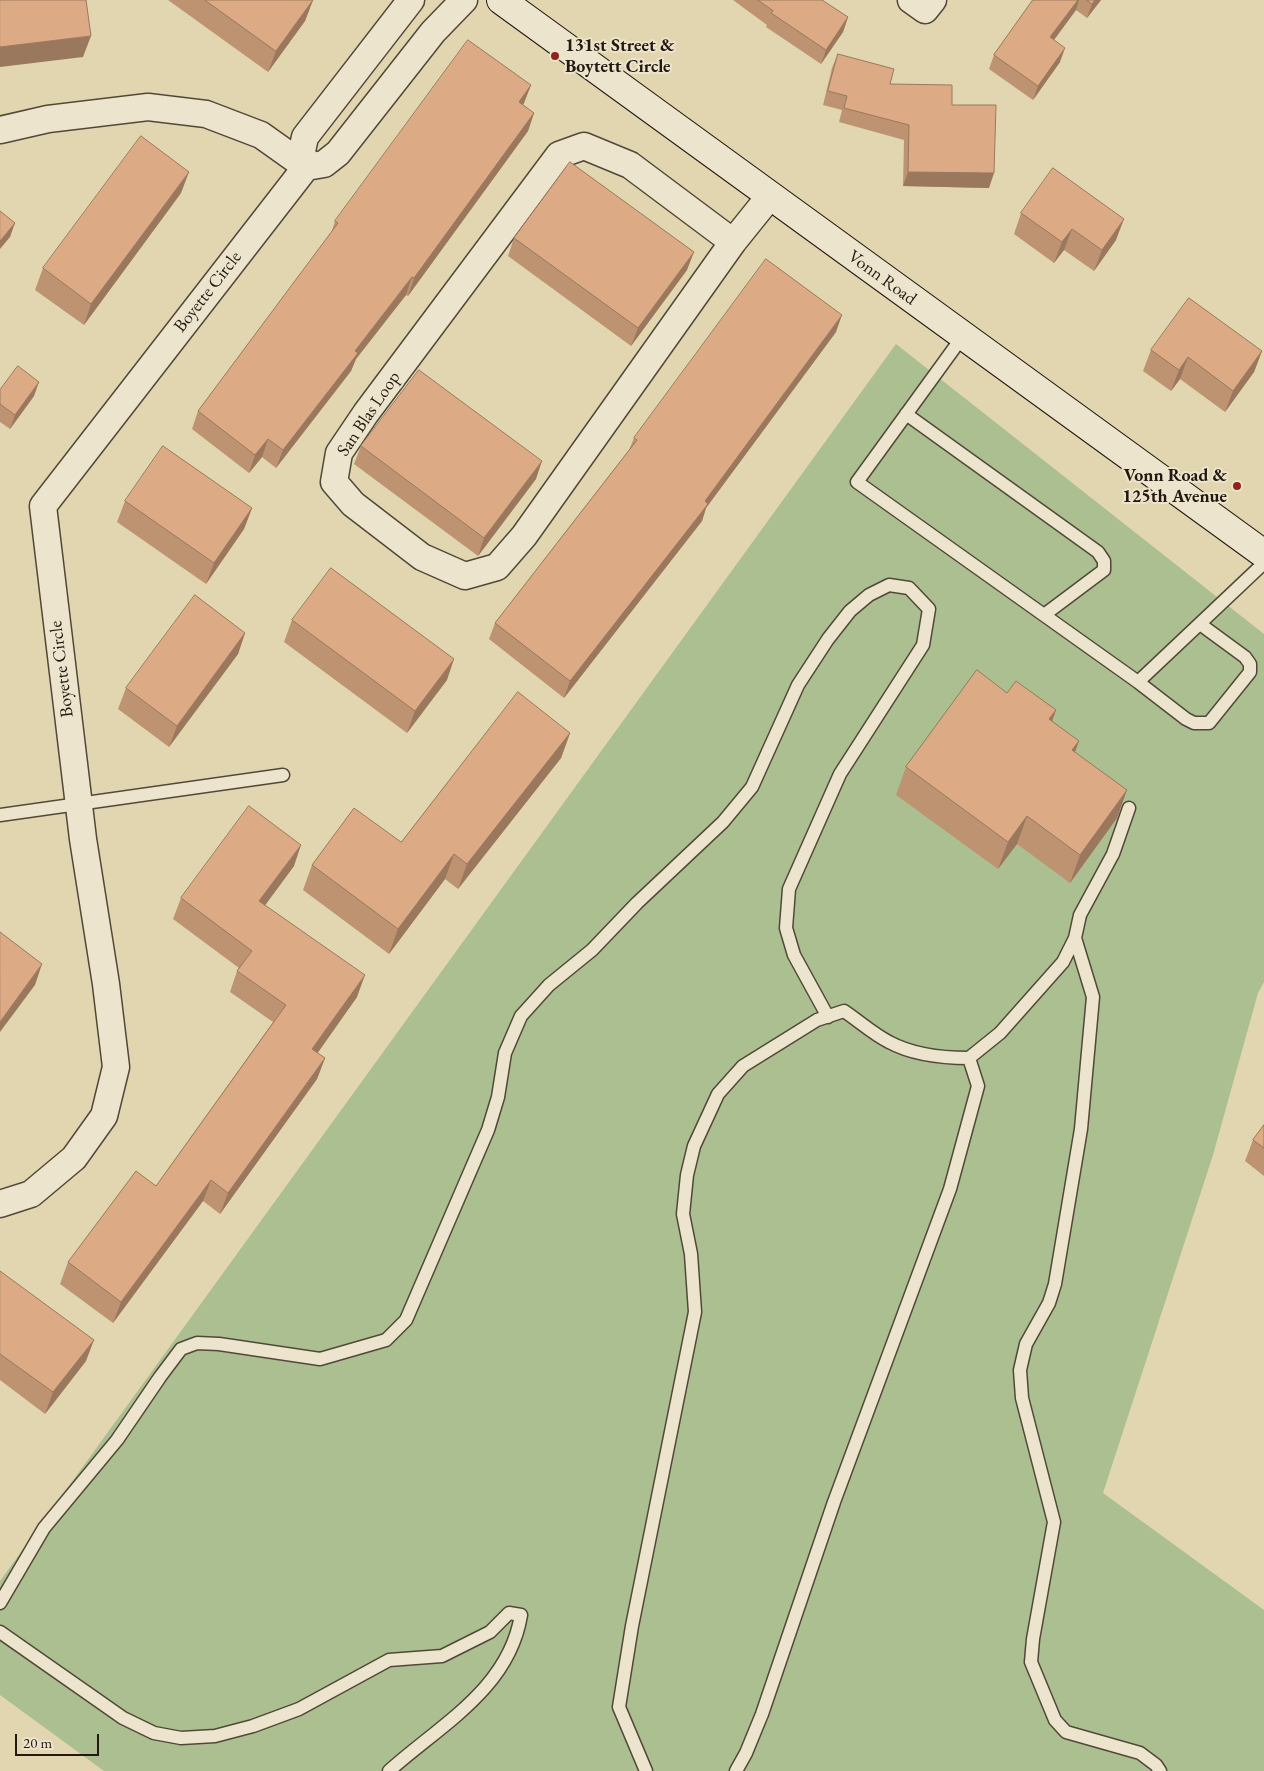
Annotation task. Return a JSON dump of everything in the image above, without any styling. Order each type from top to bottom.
[{"type":"street","points":[[306,167],[302,151],[305,137],[411,0]]},
{"type":"street","points":[[0,130],[48,119],[148,107],[206,114],[261,135],[306,167],[324,164],[338,153],[433,32],[464,0]]},
{"type":"street","name":"Vonn Road","points":[[501,0],[1264,554]]},
{"type":"street","name":"San Blas Loop","points":[[733,242],[630,165],[584,146],[559,154],[366,413],[339,453],[334,482],[353,504],[422,556],[465,576],[497,567],[524,536],[733,242],[770,196]]},
{"type":"street","name":"Boyette Circle","points":[[0,1204],[31,1194],[74,1158],[104,1116],[116,1067],[106,984],[79,806],[43,506],[306,167]]},
{"type":"lane","points":[[963,336],[857,482],[1138,682],[1186,719],[1194,723],[1209,723],[1250,672],[1250,664],[1245,657],[1200,624]]},
{"type":"lane","points":[[906,414],[1098,552],[1104,561],[1104,570],[1044,615]]},
{"type":"lane","points":[[1138,682],[1264,563]]},
{"type":"lane","points":[[0,1603],[44,1528],[117,1440],[181,1349],[197,1343],[219,1344],[320,1359],[386,1340],[406,1320],[488,1130],[498,1097],[504,1053],[521,1016],[549,984],[592,950],[637,903],[723,822],[752,786],[798,684],[828,639],[850,611],[869,595],[889,585],[909,588],[928,609],[923,645],[840,774],[789,888],[786,928],[794,956],[828,1017]]},
{"type":"lane","points":[[0,815],[79,806],[283,775]]},
{"type":"lane","points":[[646,1771],[618,1707],[632,1626],[694,1312],[691,1254],[684,1214],[687,1175],[694,1146],[718,1094],[743,1066],[817,1020],[844,1011],[889,1042],[913,1052],[969,1058],[1000,1033],[1063,962],[1075,938],[1080,916],[1113,854],[1129,808]]},
{"type":"lane","points":[[1075,938],[1093,997],[1081,1129],[1055,1284],[1049,1303],[1026,1344],[1020,1370],[1022,1398],[1054,1522],[1033,1638],[1031,1662],[1055,1720],[1066,1732],[1140,1753],[1156,1765],[1160,1771]]},
{"type":"lane","points":[[736,1771],[746,1754],[762,1714],[834,1502],[950,1189],[978,1086],[969,1058]]},
{"type":"lane","points":[[0,1632],[123,1718],[154,1733],[181,1738],[215,1736],[253,1726],[299,1709],[389,1660],[442,1656],[490,1632],[509,1613],[521,1615],[518,1632],[488,1686],[390,1771]]},
{"type":"green space","points":[[896,344],[1264,634],[1264,982],[1258,993],[1213,1155],[1103,1493],[1264,1610],[1264,1771],[104,1771],[0,1695],[0,1581]]},
{"type":"building","points":[[0,0],[86,0],[91,36],[0,47]]},
{"type":"building","points":[[205,0],[313,0],[276,51]]},
{"type":"building","points":[[758,0],[822,0],[848,17],[826,50],[771,13],[773,11]]},
{"type":"building","points":[[1033,0],[1078,0],[1050,37],[1065,48],[1038,86],[994,55]]},
{"type":"building","points":[[1087,0],[1095,0],[1092,4]]},
{"type":"building","points":[[468,40],[531,85],[519,102],[534,113],[414,278],[412,277],[355,351],[358,353],[283,450],[268,439],[255,455],[198,411],[338,223],[335,221]]},
{"type":"building","points":[[838,54],[894,69],[890,84],[952,85],[952,105],[996,105],[994,173],[908,172],[909,125],[844,108],[847,96],[828,91]]},
{"type":"building","points":[[141,136],[189,172],[91,304],[43,268]]},
{"type":"building","points":[[570,162],[694,252],[638,328],[514,238]]},
{"type":"building","points":[[1053,168],[1124,219],[1102,250],[1072,229],[1062,242],[1021,213]]},
{"type":"building","points":[[0,211],[15,223],[0,241]]},
{"type":"building","points":[[766,259],[842,315],[705,501],[708,504],[570,681],[495,623],[637,440],[634,438]]},
{"type":"building","points":[[1189,298],[1262,351],[1233,391],[1188,357],[1179,370],[1151,350]]},
{"type":"building","points":[[18,366],[39,382],[15,415],[0,404],[0,390]]},
{"type":"building","points":[[419,370],[542,461],[484,538],[361,446]]},
{"type":"building","points":[[163,446],[252,508],[214,563],[125,501]]},
{"type":"building","points":[[331,568],[454,659],[415,711],[292,620]]},
{"type":"building","points":[[195,595],[245,633],[177,726],[126,688]]},
{"type":"building","points":[[977,670],[1007,693],[1016,681],[1056,710],[1049,719],[1079,741],[1072,750],[1127,790],[1080,855],[1027,816],[1008,842],[906,767]]},
{"type":"building","points":[[518,692],[570,733],[467,864],[454,854],[398,929],[312,865],[354,808],[401,842]]},
{"type":"building","points":[[249,806],[301,845],[259,901],[365,975],[312,1049],[325,1058],[228,1193],[211,1180],[121,1302],[68,1262],[136,1171],[156,1186],[286,1005],[237,971],[252,951],[181,898]]},
{"type":"building","points":[[0,932],[42,964],[0,1022]]},
{"type":"building","points":[[1264,1125],[1264,1148],[1253,1140]]},
{"type":"building","points":[[0,1271],[94,1340],[53,1392],[0,1354]]},
{"type":"place","name":"131st Street & Boytett Circle","points":[[555,56]]},
{"type":"place","name":"Vonn Road & 125th Avenue","points":[[1237,486]]}]
